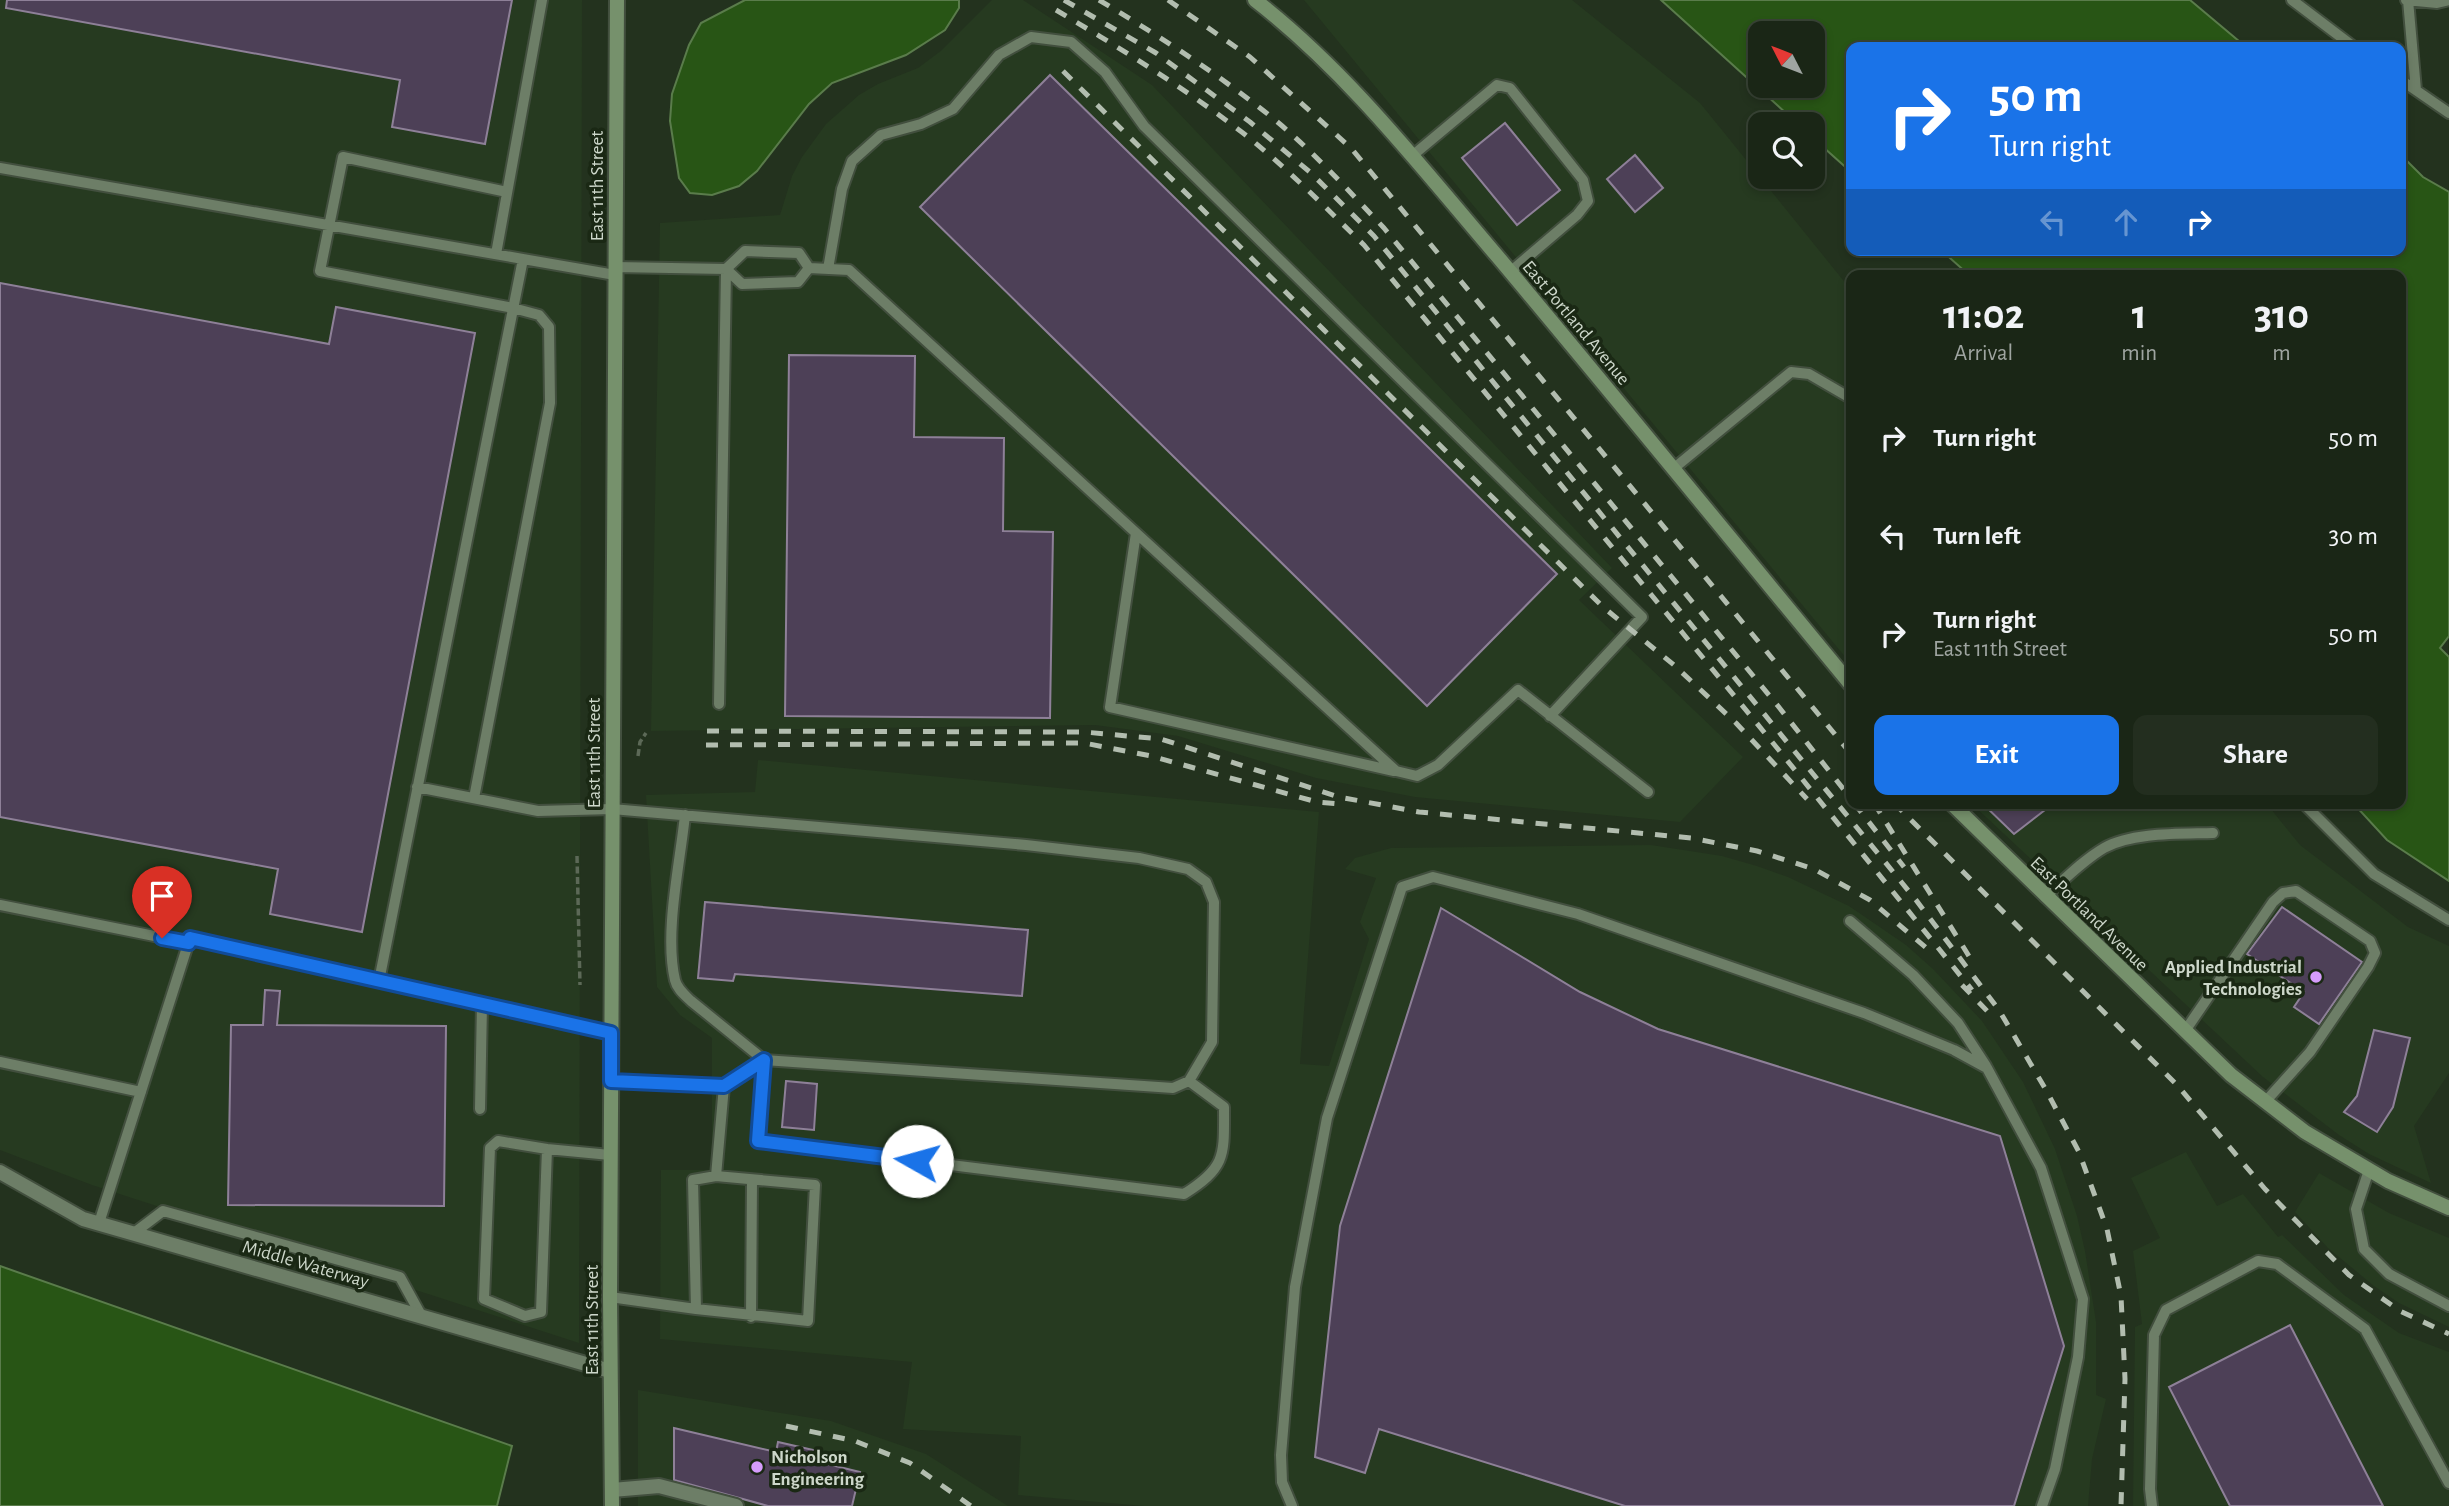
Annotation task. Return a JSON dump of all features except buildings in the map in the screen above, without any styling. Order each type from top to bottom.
[{"type":"street","name":"East 11th Street","points":[[612,1506],[610,1155],[617,0]]},
{"type":"street","name":"East Portland Avenue","points":[[1255,0],[1283,22],[1366,101],[1846,677]]},
{"type":"street","name":"East Portland Avenue","points":[[1957,809],[2231,1075],[2305,1132],[2369,1170],[2449,1208]]},
{"type":"street","name":"Middle Waterway","points":[[0,1172],[83,1219],[610,1371]]},
{"type":"street","points":[[612,1490],[659,1486],[736,1506]]},
{"type":"lane","points":[[496,254],[542,0]]},
{"type":"lane","points":[[2292,0],[2347,42]]},
{"type":"lane","points":[[2416,90],[2413,34],[2407,0],[2437,3],[2449,0]]},
{"type":"lane","points":[[828,269],[842,189],[852,161],[881,135],[921,124],[953,109],[999,55],[1031,37],[1071,42],[1105,72],[1144,125],[1642,617],[1550,716]]},
{"type":"lane","points":[[2406,83],[2449,113]]},
{"type":"lane","points":[[1412,156],[1497,85],[1510,88],[1583,180],[1588,201],[1569,223],[1510,272]]},
{"type":"lane","points":[[474,798],[551,403],[549,327],[539,315],[513,308],[320,271],[343,157],[507,192]]},
{"type":"lane","points":[[0,168],[523,259],[615,271],[726,270],[742,284],[798,282],[809,268]]},
{"type":"lane","points":[[719,704],[726,270],[745,251],[799,253],[809,268]]},
{"type":"lane","points":[[379,981],[523,259]]},
{"type":"lane","points":[[809,268],[849,270],[1396,771]]},
{"type":"lane","points":[[1673,469],[1791,372],[1809,374],[1846,396]]},
{"type":"lane","points":[[1136,533],[1110,707],[1417,776],[1438,765],[1518,690],[1648,792]]},
{"type":"lane","points":[[417,787],[538,811],[612,809],[1026,845],[1139,859],[1188,869],[1206,882],[1214,902],[1212,1042],[1189,1081],[1173,1088],[764,1060],[691,1001],[675,982],[671,933],[685,816]]},
{"type":"lane","points":[[2309,809],[2374,874],[2449,920]]},
{"type":"lane","points":[[2045,897],[2081,864],[2106,846],[2141,838],[2213,833]]},
{"type":"lane","points":[[1292,1506],[1282,1482],[1281,1455],[1295,1287],[1327,1118],[1402,887],[1433,877],[1578,914],[1864,1013],[1954,1050],[1987,1068]]},
{"type":"lane","points":[[2185,1031],[2273,902],[2283,893],[2296,891],[2370,941],[2375,953],[2368,968],[2310,1052],[2265,1102]]},
{"type":"lane","points":[[0,905],[189,943]]},
{"type":"lane","points":[[1850,921],[1913,975],[1958,1023],[1987,1068],[2041,1168],[2083,1299],[2078,1357],[2055,1469],[2042,1506]]},
{"type":"lane","points":[[99,1223],[190,938],[611,1033]]},
{"type":"lane","points":[[480,1109],[482,1004]]},
{"type":"lane","points":[[764,1060],[758,1141],[1184,1194],[1208,1179],[1224,1151],[1224,1107],[1189,1081]]},
{"type":"lane","points":[[611,1081],[724,1086],[764,1060]]},
{"type":"lane","points":[[0,1062],[141,1092]]},
{"type":"lane","points":[[716,1176],[724,1086]]},
{"type":"lane","points":[[547,1149],[541,1312],[525,1316],[484,1299],[490,1148],[498,1141],[610,1155]]},
{"type":"lane","points":[[2369,1170],[2356,1209],[2364,1249],[2389,1273],[2449,1306]]},
{"type":"lane","points":[[610,1297],[696,1310],[751,1317],[808,1321],[815,1185],[716,1176],[694,1180],[696,1310]]},
{"type":"lane","points":[[751,1317],[752,1180]]},
{"type":"lane","points":[[134,1234],[163,1211],[401,1277],[422,1317]]},
{"type":"lane","points":[[2152,1506],[2150,1489],[2154,1335],[2166,1310],[2258,1261],[2277,1264],[2365,1329],[2449,1483]]},
{"type":"path","points":[[638,755],[640,742],[646,733]]},
{"type":"path","points":[[577,856],[580,985]]},
{"type":"shaded area","points":[[0,0],[582,0],[579,1343],[92,1185],[0,1150]]},
{"type":"shaded area","points":[[745,0],[959,0],[959,8],[945,30],[906,55],[832,83],[809,104],[757,171],[739,186],[712,195],[690,193],[679,178],[670,121],[672,94],[689,45],[701,23]]},
{"type":"shaded area","points":[[992,0],[1023,0],[1152,85],[1612,568],[1579,600],[1743,757],[1680,822],[1415,797],[1316,778],[1178,736],[1095,725],[651,731],[660,223],[780,215],[792,176],[826,124],[859,95],[918,68],[942,50]]},
{"type":"shaded area","points":[[1304,0],[1572,0],[1700,103],[1748,162],[1748,189],[1769,189],[1846,284],[1846,658]]},
{"type":"shaded area","points":[[1661,0],[2190,0],[2240,42],[1846,42],[1846,168],[1825,149],[1825,112],[1785,112],[1769,98],[1825,98],[1825,21],[1748,21],[1748,79]]},
{"type":"shaded area","points":[[2406,160],[2423,177],[2449,192],[2449,636],[2440,648],[2449,657],[2449,881],[2387,840],[2359,809],[2406,809],[2406,270],[1963,270],[1948,256],[2406,256]]},
{"type":"shaded area","points":[[758,760],[1319,812],[1300,1064],[1329,1066],[1369,939],[1360,922],[1376,878],[1345,869],[1355,858],[1391,848],[1651,845],[1722,856],[1757,866],[1788,877],[1849,906],[1906,945],[1933,969],[1982,1021],[2023,1082],[2055,1149],[2077,1216],[2085,1251],[2096,1322],[2096,1395],[2106,1399],[2092,1459],[2088,1506],[1144,1506],[1018,1495],[1021,1436],[903,1429],[912,1362],[660,1339],[661,1170],[712,1170],[712,1038],[680,1015],[657,987],[646,795],[755,792]]},
{"type":"shaded area","points":[[1977,809],[2271,809],[2300,845],[2408,927],[2449,946],[2449,1073],[2414,1126],[2431,1183],[2369,1154],[2339,1135],[2263,1077]]},
{"type":"shaded area","points":[[2186,1152],[2217,1206],[2243,1194],[2278,1237],[2282,1235],[2344,1295],[2399,1333],[2449,1352],[2449,1506],[2133,1506],[2135,1327],[2142,1324],[2133,1251],[2160,1238],[2131,1178]]},
{"type":"shaded area","points":[[2319,1173],[2389,1213],[2449,1238],[2449,1327],[2399,1303],[2374,1286],[2328,1248],[2295,1212]]},
{"type":"shaded area","points":[[0,1266],[512,1446],[497,1506],[0,1506]]},
{"type":"shaded area","points":[[638,1390],[831,1421],[926,1454],[1008,1506],[638,1506]]},
{"type":"railway","points":[[1064,0],[1156,53],[1250,122],[1311,173],[1374,236],[1916,900],[1999,1010],[2079,1152],[2107,1229],[2121,1296],[2125,1379],[2121,1506]]},
{"type":"railway","points":[[1099,0],[1161,38],[1241,93],[1325,166],[1384,228],[1846,792]]},
{"type":"railway","points":[[1168,0],[1250,57],[1351,148],[1846,748]]},
{"type":"railway","points":[[1056,10],[1151,68],[1243,133],[1290,173],[1364,245],[1972,990]]},
{"type":"railway","points":[[1063,71],[1603,607],[1674,665],[1736,723],[1807,799]]},
{"type":"railway","points":[[707,731],[1084,732],[1161,739],[1339,797],[1419,812],[1691,838],[1757,851],[1814,869],[1870,900],[1931,952]]},
{"type":"railway","points":[[706,745],[1084,743],[1151,756],[1317,802],[1339,804]]},
{"type":"railway","points":[[1859,809],[1904,867]]},
{"type":"railway","points":[[1878,809],[1972,961]]},
{"type":"railway","points":[[1900,809],[2177,1085],[2265,1189],[2349,1275],[2400,1311],[2449,1334]]},
{"type":"railway","points":[[1962,985],[1991,1015]]},
{"type":"railway","points":[[786,1426],[855,1441],[910,1463],[971,1506]]},
{"type":"place","name":"Applied Industrial Technologies","points":[[2316,977]]},
{"type":"place","name":"Nicholson Engineering","points":[[757,1467]]},
{"type":"route","points":[[162,938],[189,943],[190,938],[611,1033],[611,1081],[724,1086],[764,1060],[758,1141],[917,1161]]}]
